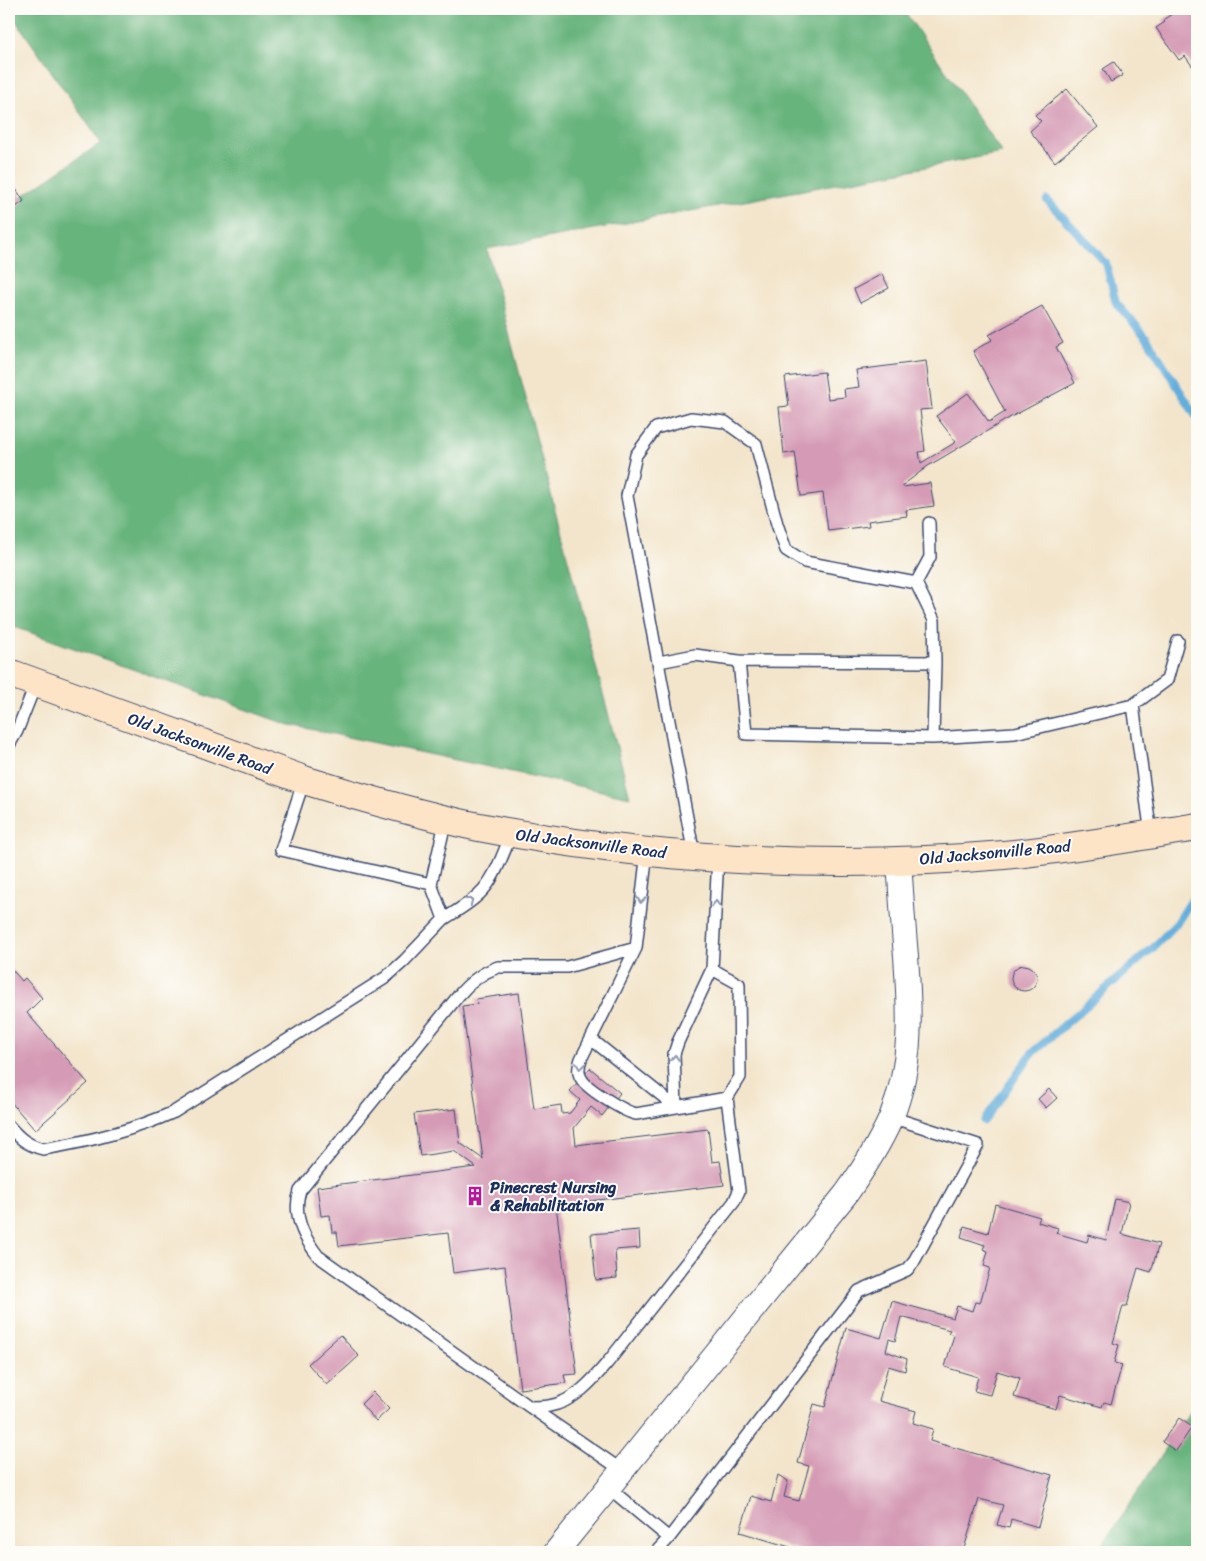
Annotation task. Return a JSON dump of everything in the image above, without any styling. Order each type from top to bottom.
[{"type":"main road","name":"Old Jacksonville Road","points":[[9,673],[304,780],[394,807],[512,833],[647,851],[798,861],[899,860],[1006,854],[1197,827]]},
{"type":"street","points":[[556,1552],[846,1194],[874,1152],[891,1117],[905,1071],[909,1049],[910,1003],[899,860]]},
{"type":"lane","points":[[676,1107],[674,1054],[712,968],[706,856],[659,662],[628,496],[636,455],[656,428],[691,418],[726,422],[756,444],[777,524],[786,550],[805,562],[916,583]]},
{"type":"lane","points":[[916,583],[930,557],[929,522]]},
{"type":"lane","points":[[916,583],[934,620],[933,738]]},
{"type":"lane","points":[[739,661],[746,734],[933,738],[1015,733],[1133,705],[1167,680],[1178,641]]},
{"type":"lane","points":[[659,662],[695,655],[739,661],[935,662]]},
{"type":"lane","points":[[9,745],[18,731],[36,683]]},
{"type":"lane","points":[[1133,705],[1151,834]]},
{"type":"lane","points":[[304,780],[281,850],[431,884]]},
{"type":"lane","points":[[444,919],[431,884],[446,819]]},
{"type":"lane","points":[[9,1126],[19,1138],[33,1147],[43,1149],[59,1147],[135,1127],[174,1112],[385,978],[444,919],[474,899],[486,887],[512,833]]},
{"type":"lane","points":[[647,851],[636,948],[581,1059],[579,1069],[584,1083],[628,1112],[636,1114],[727,1098]]},
{"type":"lane","points":[[636,948],[567,967],[498,967],[478,977],[459,995],[300,1191],[297,1208],[299,1220],[311,1247],[318,1256],[530,1407],[616,1479],[669,1538]]},
{"type":"lane","points":[[530,1407],[550,1406],[564,1401],[586,1386],[608,1362],[734,1202],[739,1191],[727,1098],[740,1077],[738,984],[712,968]]},
{"type":"lane","points":[[591,1039],[676,1107]]},
{"type":"lane","points":[[656,1552],[669,1538],[859,1291],[907,1270],[913,1263],[978,1145],[891,1117]]},
{"type":"green space","points":[[9,9],[903,9],[1002,153],[487,249],[630,797],[286,724],[9,625],[9,205],[101,143]]},
{"type":"green space","points":[[1197,1401],[1197,1552],[1098,1552]]},
{"type":"building","points":[[1179,9],[1197,9],[1197,64],[1193,67],[1185,56],[1179,60],[1156,28],[1165,22],[1163,20]]},
{"type":"building","points":[[1114,62],[1123,75],[1111,82],[1103,69]]},
{"type":"building","points":[[1067,89],[1098,127],[1055,162],[1030,131],[1041,121],[1035,115]]},
{"type":"building","points":[[9,179],[24,201],[9,212]]},
{"type":"building","points":[[882,274],[889,288],[860,303],[854,289]]},
{"type":"building","points":[[1042,306],[1063,343],[1056,347],[1075,383],[1009,418],[928,466],[903,485],[903,487],[930,483],[934,506],[906,510],[907,516],[868,521],[869,526],[828,531],[823,493],[801,496],[795,452],[784,454],[779,407],[789,406],[785,377],[824,372],[828,399],[845,397],[844,389],[859,387],[856,370],[926,361],[932,409],[920,410],[925,451],[919,452],[921,463],[956,442],[936,416],[968,393],[989,422],[1005,412],[973,351],[992,340],[989,335]]},
{"type":"building","points":[[1024,965],[1033,969],[1037,978],[1033,987],[1024,991],[1015,987],[1011,978],[1015,969]]},
{"type":"building","points":[[9,966],[22,981],[25,978],[42,998],[27,1013],[88,1083],[35,1130],[9,1100]]},
{"type":"building","name":"Pinecrest Nursing & Rehabilitation","points":[[519,993],[534,1109],[561,1105],[562,1114],[570,1113],[580,1100],[570,1091],[590,1068],[620,1093],[602,1116],[591,1107],[574,1128],[576,1145],[708,1129],[712,1162],[720,1161],[724,1185],[556,1205],[577,1374],[564,1375],[566,1383],[520,1389],[505,1266],[453,1273],[448,1233],[339,1246],[337,1232],[332,1232],[330,1215],[321,1216],[317,1187],[476,1167],[454,1151],[420,1156],[414,1114],[456,1109],[460,1143],[483,1159],[462,1006],[477,1004],[476,999]]},
{"type":"building","points":[[1049,1089],[1057,1098],[1046,1108],[1038,1099]]},
{"type":"building","points":[[1115,1199],[1129,1202],[1122,1234],[1159,1244],[1151,1272],[1138,1268],[1127,1306],[1123,1306],[1113,1343],[1119,1345],[1114,1363],[1122,1365],[1111,1404],[1104,1402],[1102,1407],[1060,1395],[1056,1409],[1014,1397],[1020,1378],[997,1371],[990,1395],[974,1391],[978,1377],[945,1367],[954,1335],[948,1333],[950,1330],[901,1317],[895,1341],[889,1339],[886,1351],[907,1359],[905,1371],[888,1366],[879,1401],[916,1411],[913,1423],[933,1429],[930,1441],[1052,1475],[1038,1527],[1011,1519],[1009,1528],[997,1525],[1003,1505],[979,1499],[963,1552],[806,1552],[740,1532],[751,1496],[771,1502],[778,1475],[788,1481],[784,1497],[799,1501],[809,1466],[798,1463],[814,1404],[825,1407],[846,1328],[881,1338],[892,1301],[953,1318],[957,1306],[972,1311],[975,1302],[980,1303],[990,1268],[984,1266],[988,1251],[983,1249],[985,1245],[961,1237],[964,1226],[988,1233],[995,1204],[1040,1217],[1038,1222],[1058,1228],[1056,1233],[1087,1242],[1089,1235],[1106,1240]]},
{"type":"building","points":[[639,1230],[640,1248],[615,1250],[617,1278],[596,1280],[591,1234]]},
{"type":"building","points":[[340,1335],[359,1356],[327,1385],[308,1364]]},
{"type":"building","points":[[373,1392],[389,1409],[376,1421],[361,1404]]},
{"type":"building","points":[[1179,1418],[1192,1427],[1176,1451],[1162,1442]]},
{"type":"waterway","points":[[1047,200],[1106,263],[1116,303],[1147,338],[1197,418]]},
{"type":"waterway","points":[[984,1121],[1032,1053],[1154,947],[1177,923],[1197,891]]},
{"type":"place","name":"Pinecrest Nursing & Rehabilitation","points":[[475,1196]]}]
